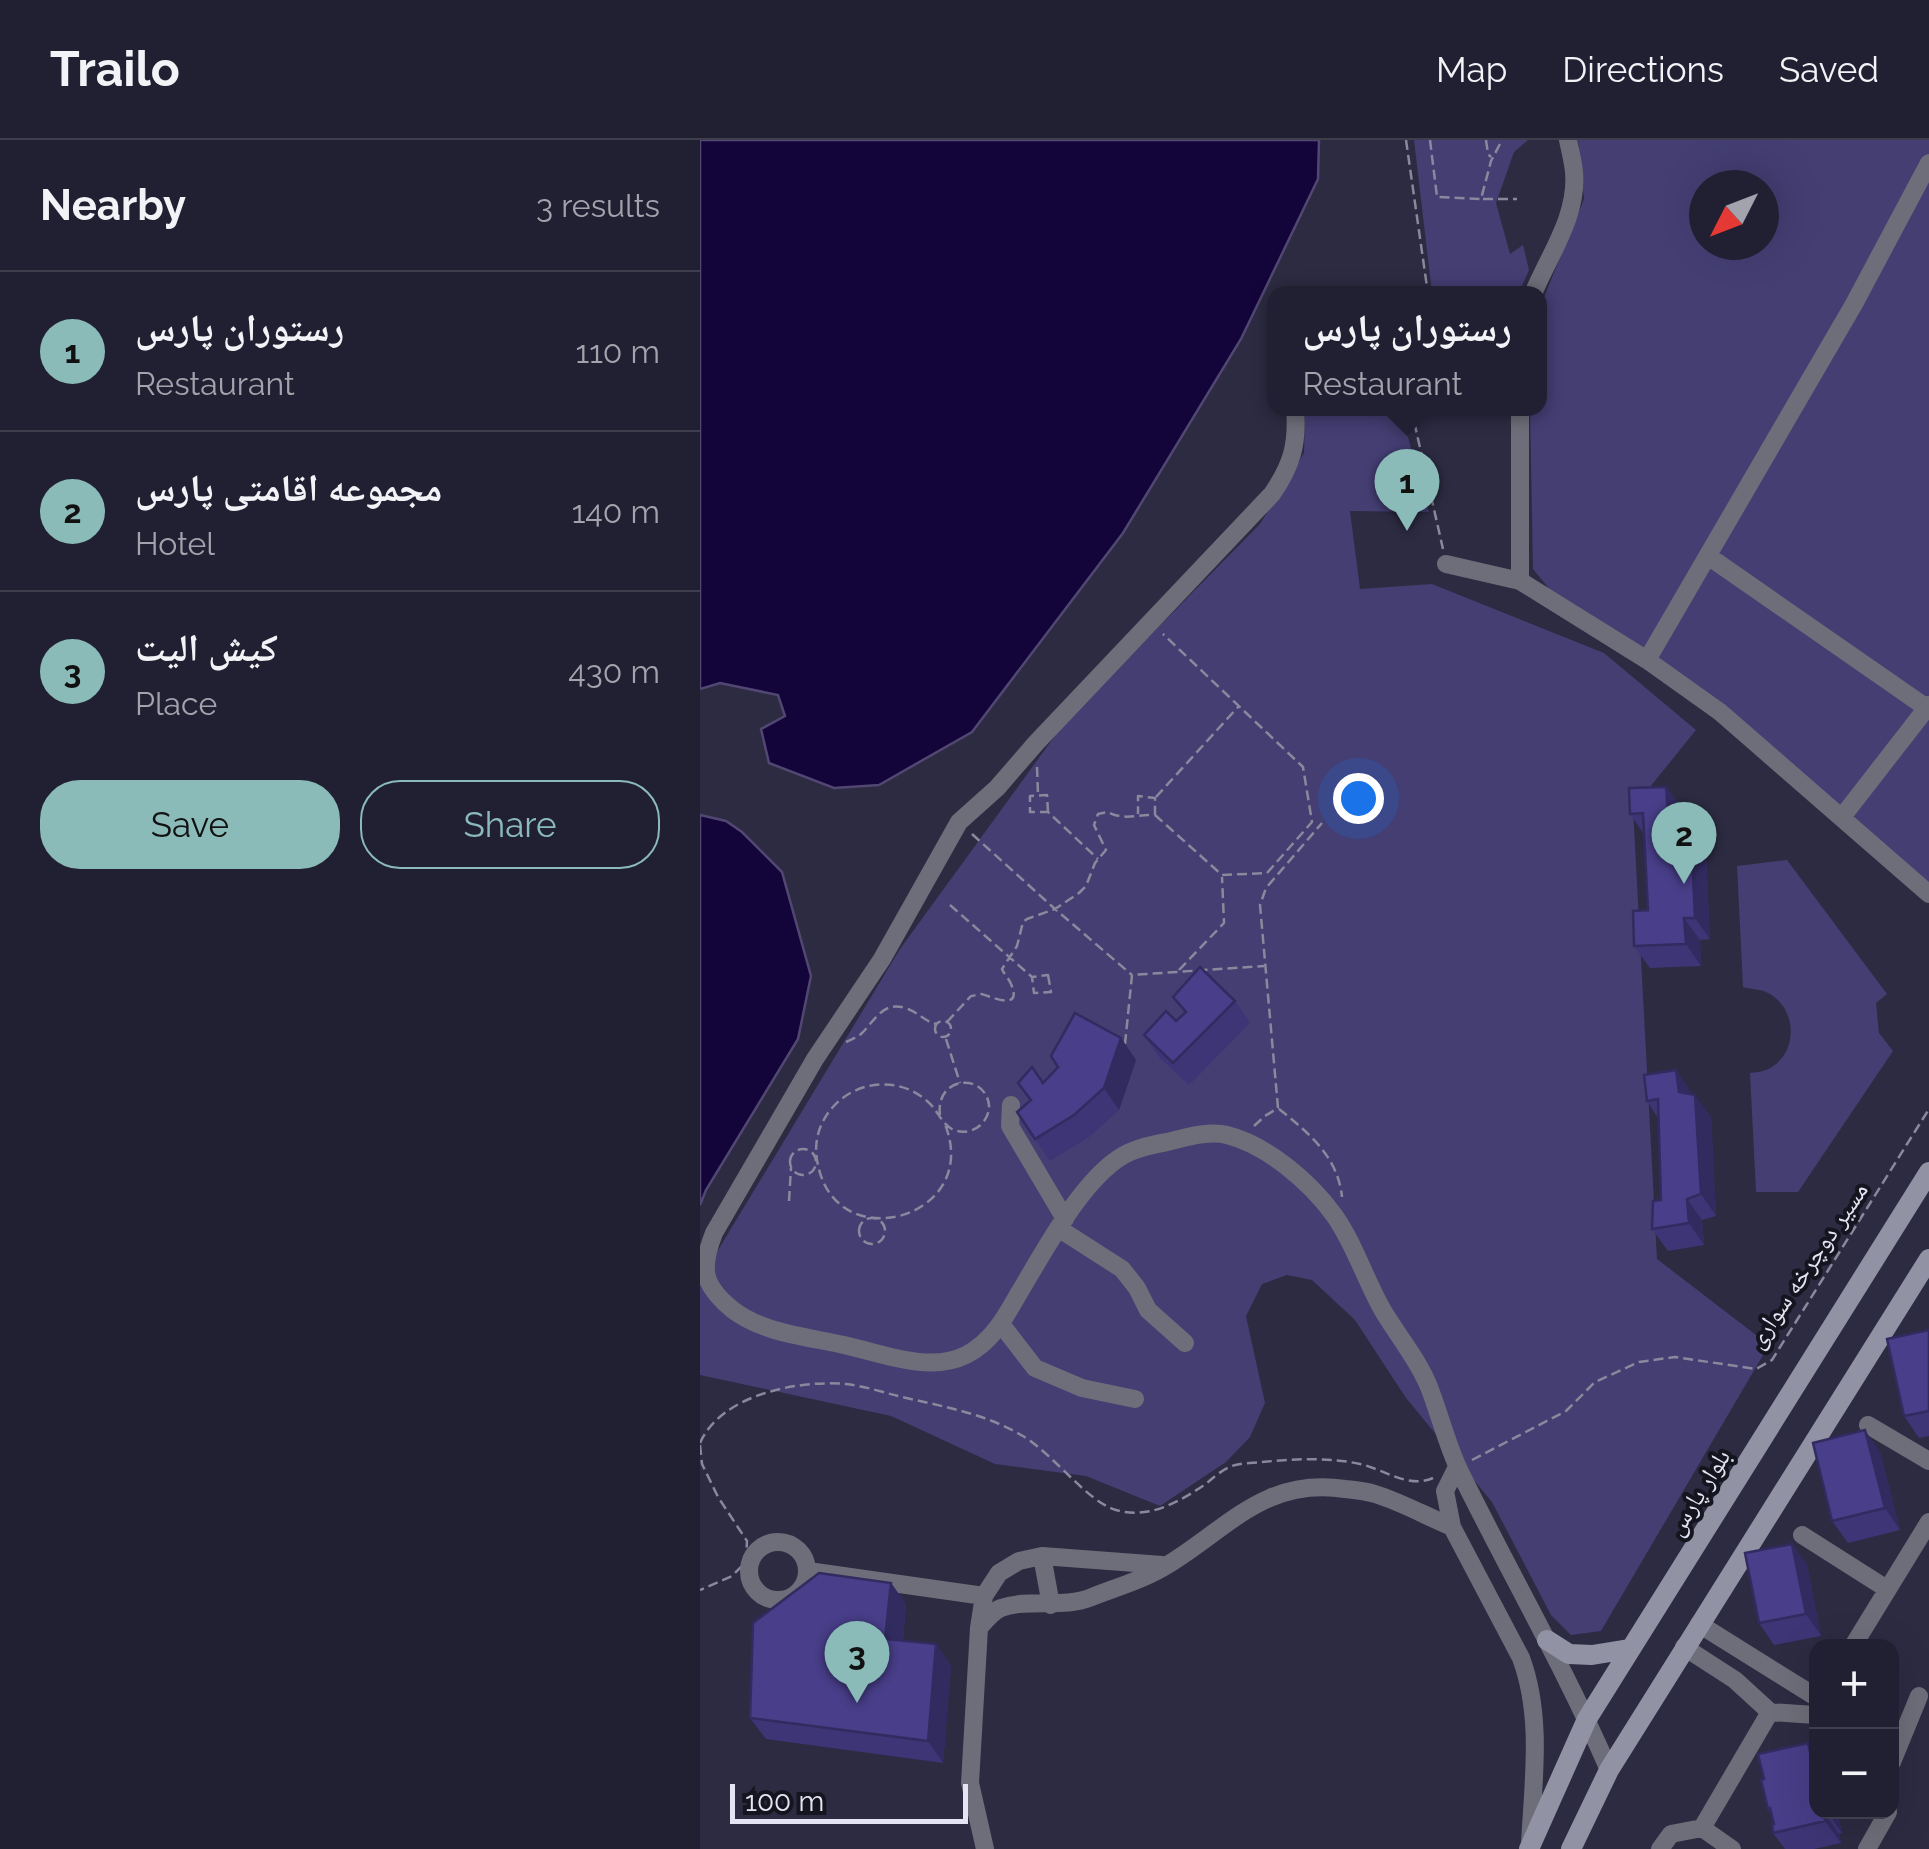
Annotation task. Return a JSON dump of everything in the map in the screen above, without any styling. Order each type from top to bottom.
[{"type":"main road","name":"بلوار پارس","points":[[1529,1849],[1586,1718],[1929,1172]]},
{"type":"main road","points":[[1571,1849],[1609,1770],[1929,1259]]},
{"type":"main road","points":[[1546,1640],[1569,1654],[1629,1650]]},
{"type":"street","points":[[1537,286],[1572,203],[1574,174],[1568,140]]},
{"type":"street","points":[[1648,660],[1854,304],[1929,163]]},
{"type":"street","points":[[1295,416],[1296,437],[1289,470],[1272,494],[997,788],[959,822],[882,958],[814,1059],[714,1233],[702,1268],[722,1301],[766,1327],[911,1360],[942,1362],[966,1355],[1001,1324],[1061,1223],[1093,1182],[1129,1152],[1223,1133],[1262,1148],[1294,1172],[1333,1215],[1382,1308],[1428,1382],[1457,1467],[1609,1770]]},
{"type":"street","points":[[1520,416],[1520,581]]},
{"type":"street","points":[[1708,556],[1928,707],[1842,818]]},
{"type":"street","points":[[1446,564],[1520,581],[1648,660],[1720,712],[1929,894]]},
{"type":"street","points":[[1011,1105],[1010,1126],[1061,1223],[1122,1269],[1148,1310],[1185,1343]]},
{"type":"street","points":[[1001,1324],[1035,1368],[1082,1388],[1135,1399]]},
{"type":"street","points":[[1868,1426],[1929,1461]]},
{"type":"street","points":[[1457,1467],[1446,1491],[1452,1527],[1528,1677],[1535,1741],[1529,1849]]},
{"type":"street","points":[[979,1628],[998,1609],[1085,1600],[1167,1566],[1247,1508],[1274,1494],[1302,1488],[1331,1486],[1372,1493],[1452,1527]]},
{"type":"street","points":[[1857,1639],[1929,1522]]},
{"type":"street","points":[[1802,1535],[1887,1588]]},
{"type":"street","points":[[985,1849],[970,1783],[984,1596],[1000,1573],[1019,1561],[1042,1556],[1167,1566]]},
{"type":"street","points":[[1042,1556],[1052,1605]]},
{"type":"street","points":[[808,1571],[984,1596]]},
{"type":"street","points":[[1700,1624],[1809,1694]]},
{"type":"street","points":[[1684,1648],[1736,1680],[1770,1712],[1809,1715]]},
{"type":"street","points":[[1899,1745],[1919,1696]]},
{"type":"street","points":[[1702,1828],[1770,1712]]},
{"type":"street","points":[[1867,1849],[1884,1819]]},
{"type":"street","points":[[1660,1849],[1671,1834],[1702,1828],[1732,1849]]},
{"type":"path","points":[[1406,140],[1427,286]]},
{"type":"path","points":[[1430,140],[1437,197],[1517,199]]},
{"type":"path","points":[[1486,140],[1492,158]]},
{"type":"path","points":[[1481,199],[1492,158],[1502,140]]},
{"type":"path","points":[[1413,416],[1446,564]]},
{"type":"path","points":[[837,1046],[860,1034],[879,1012],[892,1008],[908,1008],[927,1022],[937,1024],[947,1022],[972,996],[980,994],[1004,1002],[1009,999],[1012,988],[1002,969],[1017,946],[1024,922],[1055,909],[1086,886],[1095,863],[1106,850],[1094,824],[1098,814],[1108,812],[1118,818],[1155,816],[1222,875],[1267,873],[1312,822],[1303,767],[1151,623]]},
{"type":"path","points":[[1155,816],[1155,798],[1238,706]]},
{"type":"path","points":[[1048,812],[1030,812],[1030,796],[1046,796],[1048,812],[1099,860]]},
{"type":"path","points":[[1138,814],[1138,796],[1155,798]]},
{"type":"path","points":[[959,822],[1132,975],[1265,966]]},
{"type":"path","points":[[1322,823],[1266,888],[1260,906],[1278,1108],[1317,1140],[1340,1183],[1342,1198]]},
{"type":"path","points":[[1178,972],[1224,923],[1222,875]]},
{"type":"path","points":[[950,905],[1032,977],[1034,993],[1051,992],[1048,976],[1032,977]]},
{"type":"path","points":[[1125,1044],[1132,975]]},
{"type":"path","points":[[945,1037],[951,1032],[947,1022]]},
{"type":"path","points":[[937,1024],[936,1032],[945,1037]]},
{"type":"path","points":[[945,1037],[960,1082]]},
{"type":"path","points":[[940,1115],[942,1094],[953,1085],[968,1082],[981,1089],[988,1102],[987,1116],[978,1128],[956,1131],[944,1122]]},
{"type":"path","points":[[789,1201],[791,1166],[793,1154],[804,1149],[814,1154],[816,1160],[824,1183],[833,1196],[852,1211],[874,1219],[883,1225],[884,1235],[877,1243],[866,1243],[859,1236],[860,1225],[874,1219],[898,1218],[927,1204],[946,1178],[950,1138],[940,1115],[924,1098],[903,1087],[880,1084],[856,1090],[826,1115],[818,1136],[816,1160],[816,1166],[806,1175],[791,1166]]},
{"type":"path","points":[[1246,1142],[1255,1125],[1278,1108]]},
{"type":"path","name":"مسیر دوچرخه سواری","points":[[700,1590],[732,1576],[746,1562],[747,1541],[702,1464],[700,1444],[722,1414],[742,1402],[794,1386],[848,1384],[960,1410],[1008,1429],[1046,1452],[1092,1496],[1114,1510],[1143,1514],[1182,1500],[1230,1466],[1314,1458],[1362,1464],[1400,1478],[1425,1482],[1566,1411],[1595,1382],[1638,1362],[1675,1357],[1756,1369],[1772,1360],[1929,1108]]},
{"type":"shaded area","points":[[700,140],[1319,140],[1318,179],[1241,339],[1123,533],[972,732],[879,785],[834,788],[769,763],[761,729],[785,716],[778,695],[720,683],[700,689]]},
{"type":"shaded area","points":[[1414,140],[1528,140],[1514,152],[1496,203],[1510,254],[1523,245],[1529,270],[1522,286],[1431,286]]},
{"type":"shaded area","points":[[1578,140],[1929,140],[1929,883],[1556,597],[1533,569],[1530,416],[1547,416],[1547,290],[1584,199]]},
{"type":"shaded area","points":[[1305,416],[1402,416],[1429,512],[1350,511],[1360,589],[1432,584],[1604,653],[1696,730],[1633,808],[1657,1259],[1769,1345],[1601,1631],[1571,1635],[1551,1615],[1492,1502],[1406,1398],[1355,1320],[1312,1280],[1287,1275],[1262,1284],[1246,1316],[1265,1403],[1250,1437],[1226,1462],[1160,1506],[1086,1476],[995,1464],[891,1416],[700,1375],[700,1280],[900,949],[1065,722],[1260,524],[1304,453]]},
{"type":"shaded area","points":[[700,815],[726,821],[742,832],[782,872],[811,976],[798,1039],[700,1205]]},
{"type":"shaded area","points":[[1787,860],[1887,994],[1876,1003],[1879,1033],[1893,1051],[1798,1192],[1756,1192],[1750,1073],[1777,1063],[1785,1054],[1791,1031],[1785,1009],[1777,999],[1743,987],[1737,866]]},
{"type":"building","points":[[1666,787],[1668,813],[1690,812],[1695,918],[1684,918],[1686,944],[1634,946],[1633,911],[1648,910],[1643,813],[1630,814],[1629,788]]},
{"type":"building","points":[[1200,967],[1235,1001],[1173,1063],[1144,1035],[1166,1011],[1176,1021],[1186,1012],[1173,997]]},
{"type":"building","points":[[1075,1013],[1121,1038],[1104,1088],[1074,1115],[1035,1139],[1017,1112],[1031,1100],[1018,1083],[1032,1067],[1043,1083],[1058,1067],[1051,1056]]},
{"type":"building","points":[[1676,1070],[1679,1092],[1695,1095],[1701,1194],[1687,1199],[1689,1223],[1652,1229],[1653,1201],[1661,1200],[1658,1099],[1647,1101],[1644,1075]]},
{"type":"building","points":[[1929,1330],[1929,1411],[1904,1416],[1887,1339]]},
{"type":"building","points":[[1865,1430],[1885,1508],[1832,1521],[1813,1443]]},
{"type":"building","points":[[1792,1544],[1806,1614],[1759,1623],[1745,1553]]},
{"type":"building","points":[[819,1573],[891,1583],[885,1639],[936,1644],[928,1741],[750,1718],[753,1623]]},
{"type":"building","points":[[1808,1743],[1809,1819],[1825,1821],[1773,1833],[1758,1754]]},
{"type":"place","name":"رستوران پارس","points":[[1407,531]]},
{"type":"place","name":"مجموعه اقامتی پارس","points":[[1684,884]]},
{"type":"place","name":"کیش الیت","points":[[857,1703]]}]
